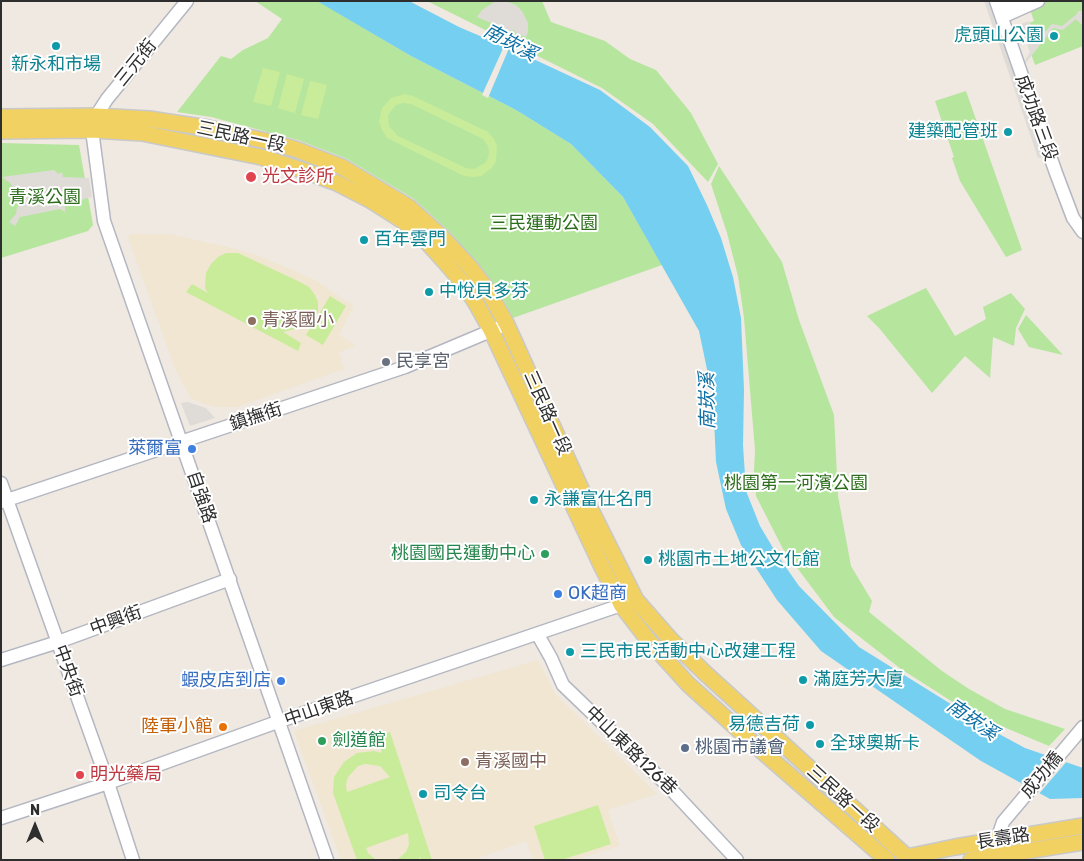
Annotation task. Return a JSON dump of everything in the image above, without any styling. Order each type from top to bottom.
[{"type":"main road","points":[[1,117],[94,123]]},
{"type":"main road","name":"三民路一段","points":[[94,123],[149,119],[208,128],[295,149],[342,167],[409,206],[470,267],[487,290],[508,325],[590,508],[629,603],[905,859]]},
{"type":"main road","points":[[1,130],[94,123]]},
{"type":"main road","name":"三民路一段","points":[[94,123],[261,157],[308,172],[370,200],[403,221],[426,242],[463,283],[491,330],[557,474],[629,603],[667,662],[688,684],[763,752],[887,860]]},
{"type":"main road","points":[[763,752],[777,739]]},
{"type":"main road","name":"長壽路","points":[[905,859],[997,840],[1083,826]]},
{"type":"main road","name":"長壽路","points":[[971,860],[1083,842]]},
{"type":"street","name":"三元街","points":[[94,123],[107,99],[187,1]]},
{"type":"street","points":[[999,9],[1016,1]]},
{"type":"street","points":[[999,9],[1038,1]]},
{"type":"street","name":"成功路三段","points":[[999,9],[1056,173],[1074,218],[1083,232]]},
{"type":"street","name":"自強路","points":[[94,123],[106,228],[327,860]]},
{"type":"street","name":"鎮撫街","points":[[4,501],[405,368],[491,330],[508,325]]},
{"type":"street","name":"中央街","points":[[1,483],[4,501],[58,642],[133,860]]},
{"type":"street","name":"中興街","points":[[1,660],[58,642],[230,579]]},
{"type":"street","name":"中山東路","points":[[1,818],[108,783],[629,603]]},
{"type":"street","name":"中山東路126巷","points":[[538,635],[563,685],[667,785],[737,860]]},
{"type":"street","name":"成功橋","points":[[997,840],[1003,822],[1083,727]]},
{"type":"street","points":[[997,840],[998,856]]},
{"type":"shaded area","points":[[496,1],[505,1],[516,5],[522,11],[528,23],[526,37],[513,30],[510,31],[477,17],[482,10]]},
{"type":"shaded area","points":[[984,1],[992,1],[1045,156],[1038,158]]},
{"type":"shaded area","points":[[1078,11],[1083,11],[1083,26],[1076,19],[1063,30],[1053,28],[1026,63],[1025,60],[1030,52],[1021,24],[1029,21],[1035,32],[1044,33],[1052,24],[1062,26],[1077,14]]},
{"type":"shaded area","points":[[54,170],[58,174],[62,172],[63,177],[89,178],[92,197],[65,204],[65,212],[60,209],[20,217],[15,226],[9,222],[16,214],[17,207],[21,206],[17,187],[13,187],[2,177]]},
{"type":"shaded area","name":"青溪國小","points":[[130,234],[168,234],[224,246],[257,255],[315,280],[354,306],[339,335],[356,346],[339,352],[344,369],[237,407],[214,407],[191,399],[176,371],[128,238]]},
{"type":"shaded area","points":[[188,402],[206,408],[215,418],[190,426],[181,403]]},
{"type":"shaded area","name":"青溪國中","points":[[538,660],[555,694],[657,794],[608,810],[620,846],[574,860],[533,860],[526,841],[473,860],[341,860],[294,731]]},
{"type":"green space","name":"三民運動公園","points":[[255,1],[318,1],[411,56],[516,110],[571,144],[623,197],[662,265],[513,318],[495,285],[449,231],[414,199],[345,158],[298,140],[211,117],[177,112],[221,56],[231,59],[243,50],[268,38],[282,19]]},
{"type":"green space","points":[[427,1],[542,1],[551,22],[605,41],[630,59],[656,70],[691,113],[718,164],[708,182],[653,124],[602,88]]},
{"type":"green space","name":"虎頭山公園","points":[[1027,1],[1083,1],[1083,46],[1035,65],[1021,26],[1034,21]]},
{"type":"green space","points":[[263,68],[280,72],[271,106],[253,102]]},
{"type":"green space","points":[[287,74],[304,79],[295,113],[278,108]]},
{"type":"green space","points":[[310,81],[327,85],[318,119],[301,115]]},
{"type":"green space","points":[[966,91],[1022,250],[1006,257],[960,181],[935,101]]},
{"type":"green space","points":[[405,94],[413,96],[488,132],[497,146],[496,161],[492,168],[481,176],[464,176],[387,138],[379,122],[382,108],[391,98]],"holes":[[[403,103],[411,104],[483,139],[488,146],[489,152],[485,163],[474,169],[466,168],[398,136],[389,126],[388,115],[396,105]]]},
{"type":"green space","name":"青溪公園","points":[[1,143],[79,145],[93,225],[88,231],[1,258]]},
{"type":"green space","name":"桃園第一河濱公園","points":[[719,166],[782,262],[799,320],[834,415],[838,496],[851,566],[872,601],[869,612],[942,671],[969,689],[1005,709],[1065,729],[1049,746],[970,713],[901,669],[834,617],[783,549],[756,496],[755,450],[744,318],[738,276],[727,233],[711,184]]},
{"type":"green space","points":[[226,253],[238,253],[298,281],[309,287],[315,295],[318,302],[318,312],[314,319],[307,326],[283,332],[301,343],[298,351],[186,292],[192,284],[208,293],[205,288],[206,273],[218,257]]},
{"type":"green space","points":[[926,288],[955,336],[986,319],[983,307],[1011,293],[1025,309],[1016,328],[1014,346],[993,337],[990,378],[965,356],[932,393],[867,316]]},
{"type":"green space","points":[[330,296],[346,306],[323,345],[306,335]]},
{"type":"green space","points":[[1026,315],[1063,355],[1029,347],[1018,329]]},
{"type":"green space","points":[[390,732],[432,860],[421,860],[420,856],[419,860],[397,860],[406,852],[409,845],[408,833],[366,848],[368,853],[376,860],[357,860],[333,793],[334,777],[344,762],[357,753],[374,751],[382,753],[377,736]],"holes":[[[365,764],[380,766],[390,777],[347,792],[346,784],[348,777],[358,766]]]},
{"type":"green space","points":[[598,805],[611,844],[561,860],[545,860],[534,826]]},
{"type":"water","name":"南崁溪","points":[[317,1],[409,1],[459,27],[600,90],[650,127],[688,166],[721,238],[733,277],[741,318],[744,390],[743,445],[746,491],[760,526],[776,553],[799,586],[859,647],[999,734],[1025,748],[1083,768],[1083,798],[1050,799],[981,761],[821,651],[777,600],[741,545],[726,509],[716,462],[713,398],[699,331],[623,197],[571,144],[516,110],[411,56]]},
{"type":"pier","points":[[505,44],[510,46],[488,98],[482,95]]},
{"type":"pier","points":[[1049,754],[1068,760],[1038,795],[1022,786]]},
{"type":"place","name":"虎頭山公園","points":[[1054,36]]},
{"type":"place","name":"新永和市場","points":[[56,46]]},
{"type":"place","name":"建築配管班","points":[[1008,132]]},
{"type":"place","name":"光文診所","points":[[251,177]]},
{"type":"place","name":"百年雲門","points":[[364,240]]},
{"type":"place","name":"中悅貝多芬","points":[[429,292]]},
{"type":"place","name":"青溪國小","points":[[252,321]]},
{"type":"place","name":"民享宮","points":[[386,362]]},
{"type":"place","name":"萊爾富","points":[[192,449]]},
{"type":"place","name":"永謙富仕名門","points":[[534,500]]},
{"type":"place","name":"桃園國民運動中心","points":[[545,554]]},
{"type":"place","name":"桃園市土地公文化館","points":[[648,560]]},
{"type":"place","name":"OK超商","points":[[558,594]]},
{"type":"place","name":"三民市民活動中心改建工程","points":[[570,652]]},
{"type":"place","name":"滿庭芳大廈","points":[[803,680]]},
{"type":"place","name":"蝦皮店到店","points":[[281,681]]},
{"type":"place","name":"易德吉荷","points":[[810,725]]},
{"type":"place","name":"陸軍小館","points":[[223,727]]},
{"type":"place","name":"劍道館","points":[[322,741]]},
{"type":"place","name":"全球奧斯卡","points":[[820,744]]},
{"type":"place","name":"桃園市議會","points":[[685,748]]},
{"type":"place","name":"青溪國中","points":[[465,762]]},
{"type":"place","name":"明光藥局","points":[[80,775]]},
{"type":"place","name":"司令台","points":[[423,794]]}]
